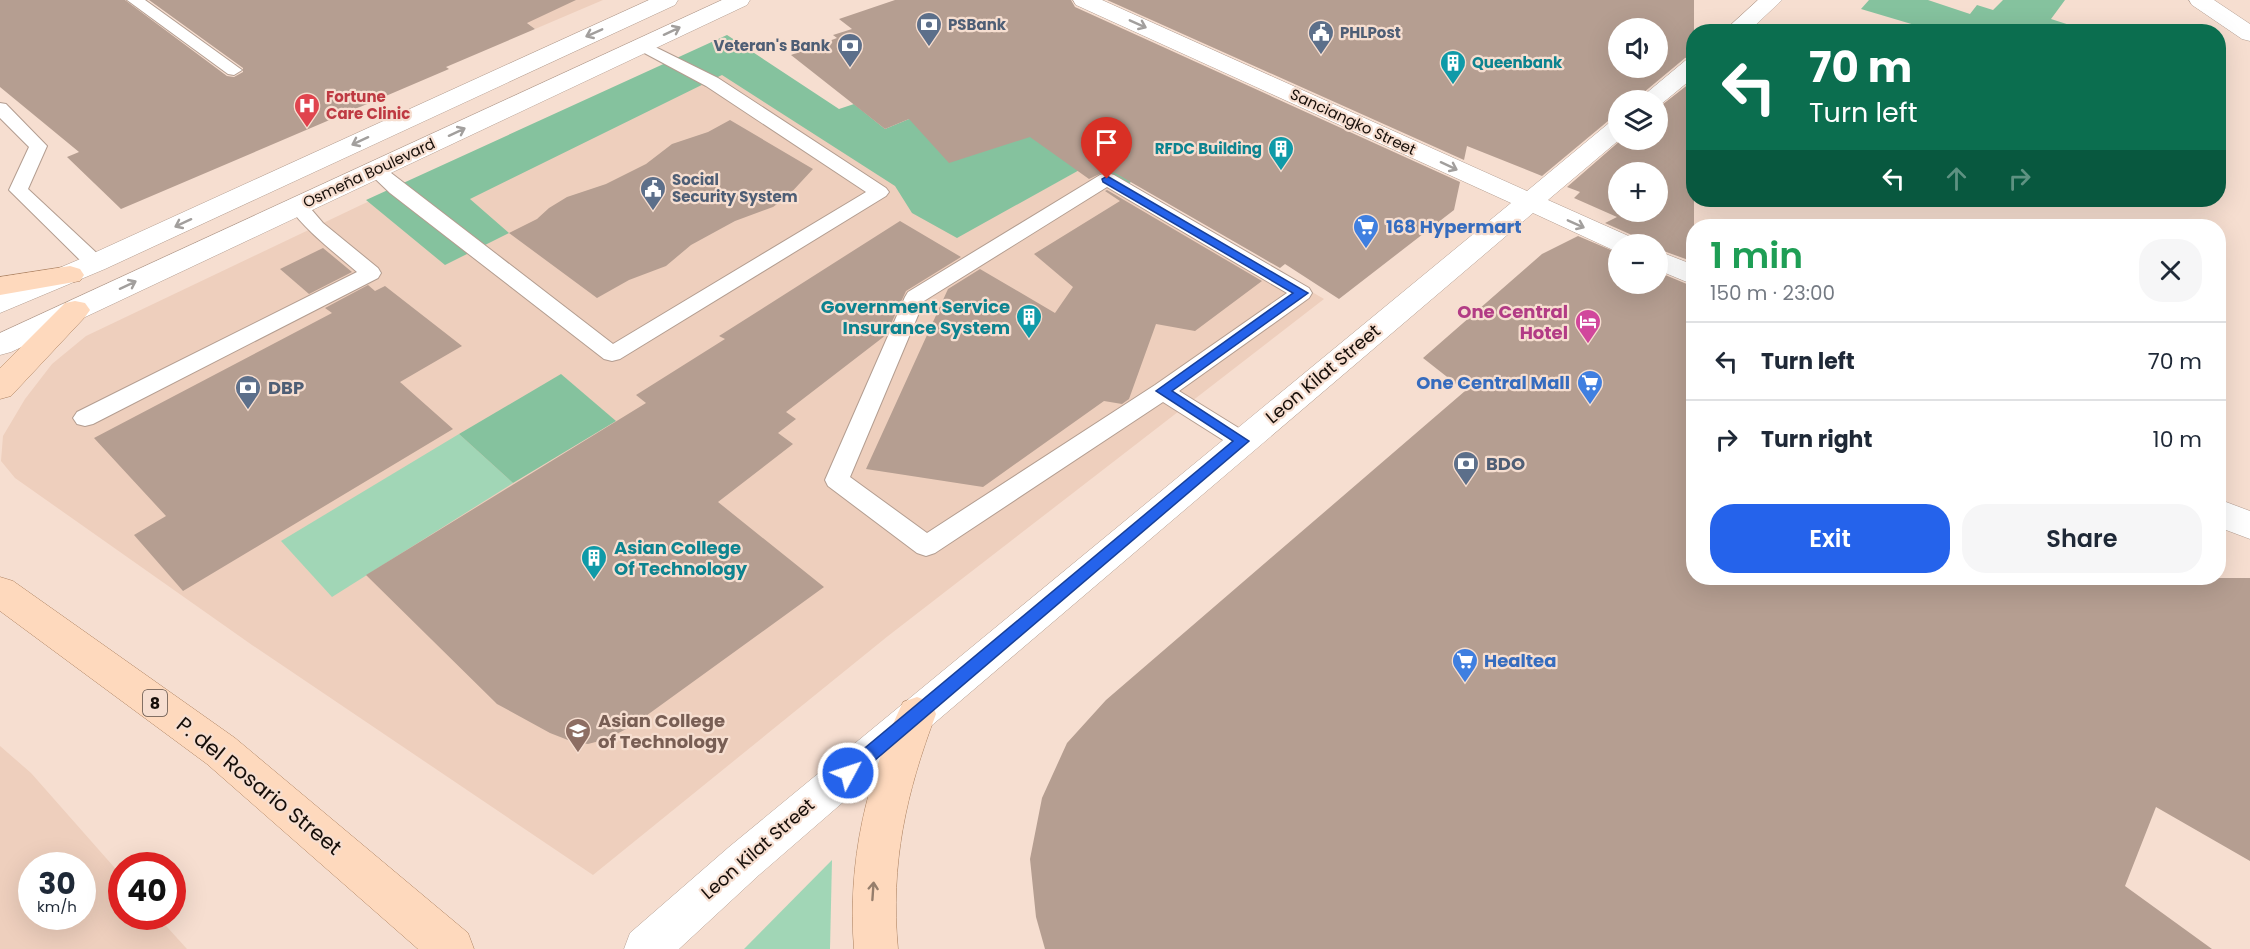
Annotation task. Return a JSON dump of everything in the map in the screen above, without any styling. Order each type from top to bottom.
[{"type":"main road","points":[[0,286],[69,275]]},
{"type":"main road","points":[[0,388],[26,359],[56,333],[75,310]]},
{"type":"main road","name":"P. del Rosario Street","points":[[0,591],[221,751],[452,949]]},
{"type":"main road","points":[[876,949],[872,903],[879,838],[892,780],[917,714]]},
{"type":"street","name":"Osmeña Boulevard","points":[[0,304],[69,275],[667,0]]},
{"type":"street","name":"Osmeña Boulevard","points":[[0,345],[739,0]]},
{"type":"street","name":"Sanciangko Street","points":[[1084,0],[1608,237]]},
{"type":"street","points":[[1743,24],[1771,0]]},
{"type":"street","points":[[2200,0],[2250,34]]},
{"type":"street","points":[[1664,90],[1686,72]]},
{"type":"street","name":"Leon Kilat Street","points":[[646,949],[744,861],[917,714],[1608,137]]},
{"type":"street","points":[[1668,264],[1686,272]]},
{"type":"street","points":[[2226,516],[2250,526]]},
{"type":"lane","points":[[135,0],[234,70]]},
{"type":"lane","points":[[375,170],[612,354],[879,192],[712,82],[641,45]]},
{"type":"lane","points":[[0,108],[38,146],[18,190],[95,263]]},
{"type":"lane","points":[[1107,179],[1302,293],[1163,391],[926,546],[837,480],[915,297],[1107,179]]},
{"type":"lane","points":[[85,418],[371,273],[316,226],[298,206]]},
{"type":"lane","points":[[1163,391],[1242,441]]},
{"type":"shaded area","points":[[499,0],[603,0],[535,29]]},
{"type":"shaded area","points":[[727,35],[995,216],[1092,163],[1324,299],[888,636],[593,875],[252,645],[15,478],[1,461],[3,436],[25,399],[52,364],[86,336],[361,205],[673,63]]},
{"type":"shaded area","points":[[0,746],[31,773],[108,860],[108,930],[170,930],[187,949],[0,949]]},
{"type":"green space","points":[[1869,0],[1928,0],[1970,14],[1977,5],[1993,10],[2003,0],[2065,0],[2051,19],[2067,24],[1911,24],[1861,9]]},
{"type":"green space","points":[[727,35],[839,109],[854,104],[885,129],[909,119],[966,114],[1153,167],[1128,184],[1092,163],[957,238],[912,213],[895,186],[722,75],[470,199],[509,233],[445,265],[366,200]]},
{"type":"green space","points":[[561,374],[616,421],[513,483],[459,434]]},
{"type":"green space","points":[[459,434],[513,483],[332,597],[281,541]]},
{"type":"green space","points":[[832,860],[830,949],[744,949]]},
{"type":"building","points":[[0,0],[125,0],[227,76],[234,77],[243,72],[243,68],[149,0],[576,0],[527,23],[535,29],[446,67],[449,69],[121,209],[67,157],[79,152],[0,87]]},
{"type":"building","points":[[895,0],[1071,0],[1075,7],[1460,182],[1454,210],[1339,299],[1285,264],[1280,268],[1115,173],[1106,171],[1089,179],[1030,137],[949,163],[909,119],[885,129],[791,55],[837,38],[833,35],[852,29],[839,19]]},
{"type":"building","points":[[1107,0],[1694,0],[1694,24],[1686,24],[1686,58],[1668,72],[1668,18],[1608,18],[1608,78],[1661,78],[1647,90],[1608,90],[1608,121],[1542,176],[1467,146],[1464,160]]},
{"type":"building","points":[[1686,86],[1686,207],[1694,207],[1694,219],[1686,219],[1686,259],[1668,253],[1668,234],[1630,234],[1605,223],[1668,222],[1668,162],[1608,162],[1608,213],[1574,198],[1580,192],[1567,187],[1610,150],[1668,150],[1668,100]]},
{"type":"building","name":"Social Security System","points":[[730,120],[813,169],[788,196],[773,207],[735,221],[691,245],[666,266],[629,280],[597,298],[509,233],[537,219],[567,197],[606,184],[646,164],[672,144],[708,132]]},
{"type":"building","name":"Government Service Insurance System","points":[[1107,190],[1262,281],[1195,331],[1156,324],[1129,399],[1122,404],[1104,401],[983,487],[866,469],[948,289],[980,269],[1055,313],[1073,287],[1034,254],[1120,201],[1105,191]]},
{"type":"building","name":"Asian College Of Technology","points":[[900,221],[961,257],[906,291],[886,335],[786,412],[796,419],[778,433],[793,444],[718,502],[824,587],[632,726],[607,739],[588,744],[573,742],[550,733],[497,704],[366,575],[646,403],[636,395],[725,339],[719,336]]},
{"type":"building","points":[[1578,236],[1608,249],[1608,294],[1668,294],[1668,276],[1686,284],[1686,585],[2226,585],[2226,578],[2250,578],[2250,861],[2156,807],[2125,886],[2212,949],[1045,949],[1036,917],[1030,859],[1042,798],[1067,743],[1106,700],[1465,391],[1423,358],[1542,254]]},
{"type":"building","points":[[323,248],[352,272],[309,294],[280,269]]},
{"type":"building","points":[[368,285],[375,291],[385,286],[462,346],[400,382],[453,429],[183,591],[134,535],[166,516],[94,438],[332,313],[325,308]]},
{"type":"place","name":"PSBank","points":[[929,48]]},
{"type":"place","name":"PHLPost","points":[[1321,56]]},
{"type":"place","name":"Veteran's Bank","points":[[850,69]]},
{"type":"place","name":"Queenbank","points":[[1453,86]]},
{"type":"place","name":"Fortune Care Clinic","points":[[307,129]]},
{"type":"place","name":"RFDC Building","points":[[1281,172]]},
{"type":"place","name":"Social Security System","points":[[653,212]]},
{"type":"place","name":"168 Hypermart","points":[[1366,250]]},
{"type":"place","name":"Government Service Insurance System","points":[[1029,340]]},
{"type":"place","name":"One Central Hotel","points":[[1588,345]]},
{"type":"place","name":"One Central Mall","points":[[1590,406]]},
{"type":"place","name":"DBP","points":[[248,411]]},
{"type":"place","name":"BDO","points":[[1466,487]]},
{"type":"place","name":"Asian College Of Technology","points":[[594,581]]},
{"type":"place","name":"Healtea","points":[[1465,684]]},
{"type":"place","name":"Asian College of Technology","points":[[578,754]]},
{"type":"route","points":[[848,773],[1242,441],[1163,391],[1302,293],[1107,179]]}]
